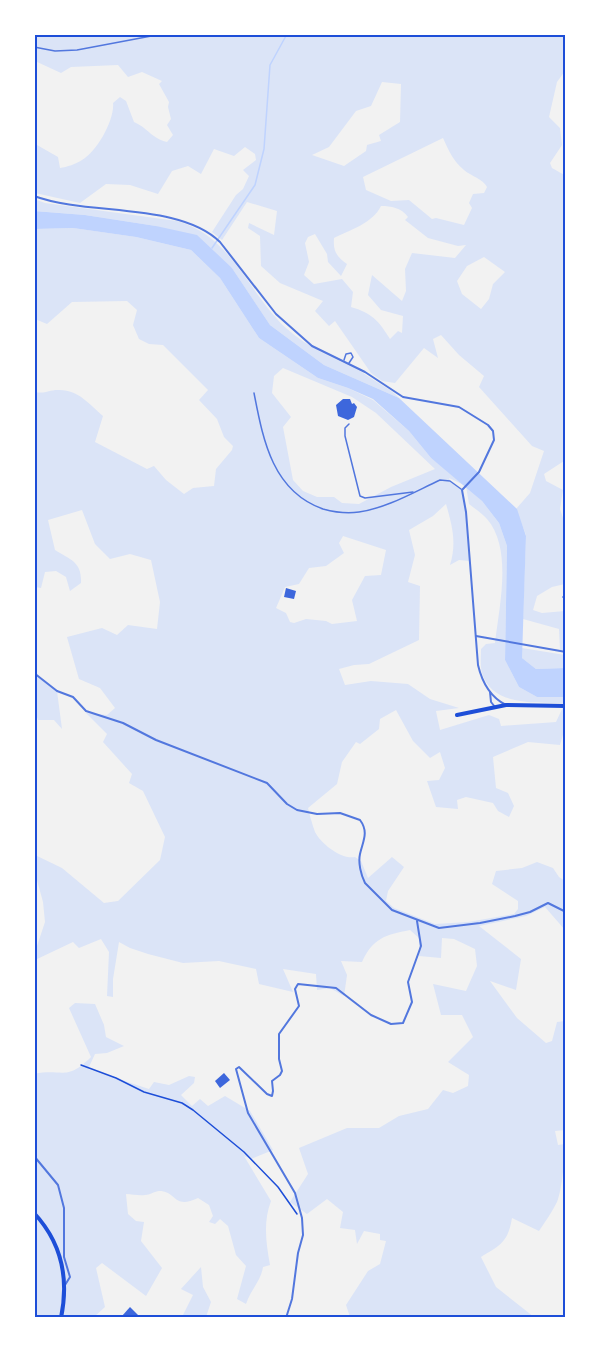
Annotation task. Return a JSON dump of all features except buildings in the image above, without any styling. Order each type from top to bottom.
[{"type":"main road","points":[[457,715],[506,705],[566,706]]},
{"type":"main road","points":[[34,1213],[44,1224],[56,1246],[63,1266],[65,1285],[61,1317]]},
{"type":"street","points":[[34,196],[61,203],[189,222],[220,242],[286,325],[312,346],[346,362],[403,397],[459,407],[488,425],[493,431],[494,440],[479,472],[463,489],[480,673],[482,681],[490,692],[506,705]]},
{"type":"street","points":[[476,636],[566,652]]},
{"type":"street","points":[[34,673],[57,691],[73,697],[86,711],[123,723],[156,740],[267,783],[287,804],[297,810],[313,814],[340,813],[360,820],[365,831],[359,859],[361,872],[365,883],[392,910],[439,928],[472,925],[525,914],[548,903],[566,912]]},
{"type":"street","points":[[484,709],[490,702],[490,692]]},
{"type":"street","points":[[490,702],[495,707],[498,699]]},
{"type":"street","points":[[286,1317],[292,1299],[298,1253],[303,1235],[302,1218],[295,1193],[248,1113],[236,1069],[239,1067],[267,1094],[272,1095],[272,1081],[280,1076],[282,1071],[279,1059],[279,1034],[299,1006],[300,1001],[295,989],[298,984],[336,988],[371,1015],[391,1024],[403,1023],[412,1002],[408,982],[421,946],[417,921]]},
{"type":"street","points":[[34,1156],[57,1183],[64,1208],[64,1257],[70,1277],[65,1285]]},
{"type":"lane","points":[[34,47],[47,50],[77,50],[162,34]]},
{"type":"lane","points":[[254,393],[264,444],[270,459],[285,483],[313,506],[331,511],[358,513],[380,507],[440,480],[450,481],[463,489]]},
{"type":"lane","points":[[349,424],[345,428],[345,436],[360,496],[372,498],[414,492]]},
{"type":"path","points":[[81,1065],[116,1078],[144,1092],[182,1102],[244,1152],[278,1187],[292,1209],[302,1218]]},
{"type":"shaded area","points":[[34,35],[565,35],[565,71],[557,82],[549,117],[560,128],[562,145],[550,163],[552,168],[566,176],[565,463],[564,461],[544,474],[546,481],[563,490],[560,509],[565,519],[565,584],[552,587],[537,596],[533,610],[542,613],[565,611],[565,650],[560,650],[559,629],[523,619],[526,535],[516,509],[530,493],[544,451],[532,446],[479,387],[484,376],[459,355],[441,335],[433,339],[438,358],[424,348],[395,383],[382,381],[371,373],[335,321],[329,326],[315,311],[323,301],[280,283],[261,266],[260,236],[248,228],[249,223],[274,235],[277,211],[247,202],[222,240],[212,232],[236,195],[243,189],[249,176],[243,170],[256,160],[255,154],[245,147],[234,156],[214,149],[201,174],[188,166],[172,171],[158,194],[130,185],[106,184],[80,203],[35,193],[35,141],[37,145],[58,157],[60,168],[80,161],[88,156],[99,143],[111,118],[113,103],[120,97],[126,101],[134,122],[167,142],[173,135],[167,125],[171,119],[169,102],[159,84],[162,81],[142,72],[128,77],[118,65],[71,67],[61,73],[35,61]],"holes":[[[382,82],[401,84],[400,122],[379,135],[381,141],[367,145],[366,151],[344,166],[312,155],[329,147],[356,111],[371,106]],[[443,138],[457,163],[487,187],[484,193],[473,194],[469,203],[472,208],[464,225],[432,219],[409,200],[391,201],[366,190],[363,177]],[[381,206],[396,208],[403,211],[408,217],[405,220],[428,238],[458,246],[466,245],[455,258],[412,253],[405,269],[406,291],[402,301],[372,275],[368,295],[381,310],[403,316],[402,333],[398,331],[390,339],[374,318],[351,307],[353,292],[342,279],[314,284],[304,275],[309,262],[305,243],[308,237],[315,234],[327,254],[328,262],[341,276],[347,264],[336,253],[334,238],[360,225]],[[484,257],[505,272],[493,284],[489,299],[481,309],[462,294],[457,281],[467,266]]]},
{"type":"shaded area","points":[[34,199],[45,203],[177,221],[196,229],[226,252],[272,314],[294,335],[320,352],[360,371],[399,398],[324,365],[270,325],[232,268],[156,226],[85,215],[35,211]]},
{"type":"shaded area","points":[[73,228],[136,237],[191,250],[220,278],[259,338],[318,378],[348,388],[373,400],[409,431],[431,458],[466,486],[449,478],[462,490],[465,500],[470,561],[459,560],[450,565],[453,542],[446,504],[433,516],[409,530],[415,555],[408,582],[420,586],[419,640],[369,664],[339,669],[345,685],[371,681],[408,684],[430,699],[459,708],[436,711],[440,730],[489,715],[499,719],[501,726],[556,722],[565,707],[565,728],[560,745],[528,742],[493,757],[496,788],[508,793],[514,806],[509,817],[498,811],[493,803],[466,797],[457,800],[458,809],[436,807],[427,781],[439,780],[445,768],[440,752],[430,758],[413,741],[396,710],[380,719],[379,729],[360,744],[356,742],[342,762],[337,784],[308,808],[315,832],[322,841],[338,854],[355,857],[361,861],[368,878],[392,857],[404,867],[388,891],[386,901],[394,908],[435,924],[468,922],[514,914],[518,909],[518,901],[492,884],[496,871],[522,868],[537,862],[553,868],[565,881],[565,930],[545,907],[526,916],[479,926],[521,959],[516,990],[490,981],[517,1018],[546,1043],[552,1041],[557,1022],[565,1021],[565,1130],[555,1131],[558,1145],[565,1144],[559,1197],[539,1231],[512,1218],[506,1238],[481,1257],[496,1287],[534,1317],[380,1318],[364,1315],[364,1317],[350,1317],[346,1305],[368,1271],[380,1264],[386,1241],[380,1240],[380,1234],[364,1231],[357,1244],[355,1230],[340,1228],[343,1212],[327,1199],[307,1214],[290,1202],[308,1174],[299,1148],[347,1128],[379,1128],[399,1116],[428,1109],[443,1090],[453,1093],[468,1086],[469,1075],[448,1062],[473,1037],[462,1015],[441,1015],[433,984],[466,991],[477,966],[475,949],[454,939],[442,938],[441,958],[419,956],[419,938],[410,930],[387,936],[375,943],[362,962],[341,961],[347,975],[344,996],[330,988],[317,990],[316,974],[283,969],[293,992],[259,984],[256,969],[219,961],[183,963],[148,954],[119,942],[113,979],[113,997],[107,996],[109,952],[101,939],[79,948],[73,942],[35,960],[35,952],[45,922],[43,902],[35,873],[35,855],[62,868],[104,903],[118,901],[160,860],[165,837],[143,791],[129,783],[132,774],[103,742],[107,734],[86,713],[107,715],[115,708],[100,688],[79,679],[67,637],[102,628],[117,635],[128,625],[157,629],[160,602],[151,560],[130,554],[110,559],[95,544],[82,510],[48,520],[55,550],[74,562],[80,570],[81,583],[70,591],[66,577],[56,571],[45,572],[41,588],[35,587],[35,392],[65,390],[83,398],[103,416],[95,442],[147,469],[154,466],[166,480],[184,494],[193,488],[214,486],[216,469],[233,446],[224,437],[217,419],[199,400],[208,390],[163,345],[149,344],[139,339],[133,325],[137,310],[127,301],[72,302],[47,324],[35,319],[34,229]],"holes":[[[283,368],[352,397],[376,413],[435,469],[391,487],[359,504],[342,503],[334,497],[317,497],[303,491],[293,480],[283,427],[291,417],[272,393],[274,376]],[[343,536],[386,550],[381,575],[365,576],[352,600],[357,621],[332,624],[326,621],[306,619],[290,622],[286,613],[276,608],[285,587],[299,584],[309,568],[326,566],[344,553],[339,543]]]},
{"type":"shaded area","points":[[466,486],[482,501],[499,523],[507,546],[505,660],[519,687],[537,697],[565,697],[565,703],[517,700],[495,692],[487,684],[481,670],[481,649],[486,644],[495,643],[501,596],[502,562],[495,531],[485,517],[469,504]]},
{"type":"shaded area","points":[[522,648],[565,655],[565,668],[536,669],[522,658]]},
{"type":"shaded area","points":[[34,673],[57,691],[62,729],[54,720],[38,720],[35,711]]},
{"type":"shaded area","points":[[75,1003],[95,1004],[104,1025],[106,1037],[124,1046],[107,1053],[95,1054],[88,1069],[149,1089],[154,1082],[169,1085],[189,1076],[195,1077],[194,1083],[181,1095],[192,1106],[200,1099],[208,1106],[225,1096],[250,1111],[273,1150],[251,1159],[244,1156],[271,1201],[266,1225],[270,1265],[263,1267],[246,1304],[237,1299],[246,1266],[236,1255],[228,1226],[220,1219],[215,1224],[209,1222],[213,1216],[209,1205],[198,1198],[184,1202],[159,1191],[143,1195],[126,1194],[128,1214],[136,1221],[144,1222],[141,1241],[162,1268],[146,1296],[102,1263],[96,1268],[105,1307],[94,1317],[35,1317],[34,1074],[70,1072],[83,1065],[91,1057],[69,1008]]},
{"type":"shaded area","points":[[201,1267],[203,1287],[211,1302],[206,1317],[182,1317],[193,1295],[181,1289]]},
{"type":"water","points":[[34,211],[85,215],[197,235],[232,268],[270,325],[324,365],[399,398],[517,509],[526,536],[522,658],[536,669],[565,668],[565,697],[537,697],[519,687],[505,660],[507,546],[499,523],[482,501],[431,458],[409,431],[373,399],[318,378],[259,338],[220,278],[191,250],[136,237],[73,228],[35,229]]},
{"type":"waterway","points":[[212,248],[255,185],[264,149],[270,65],[287,34]]}]
